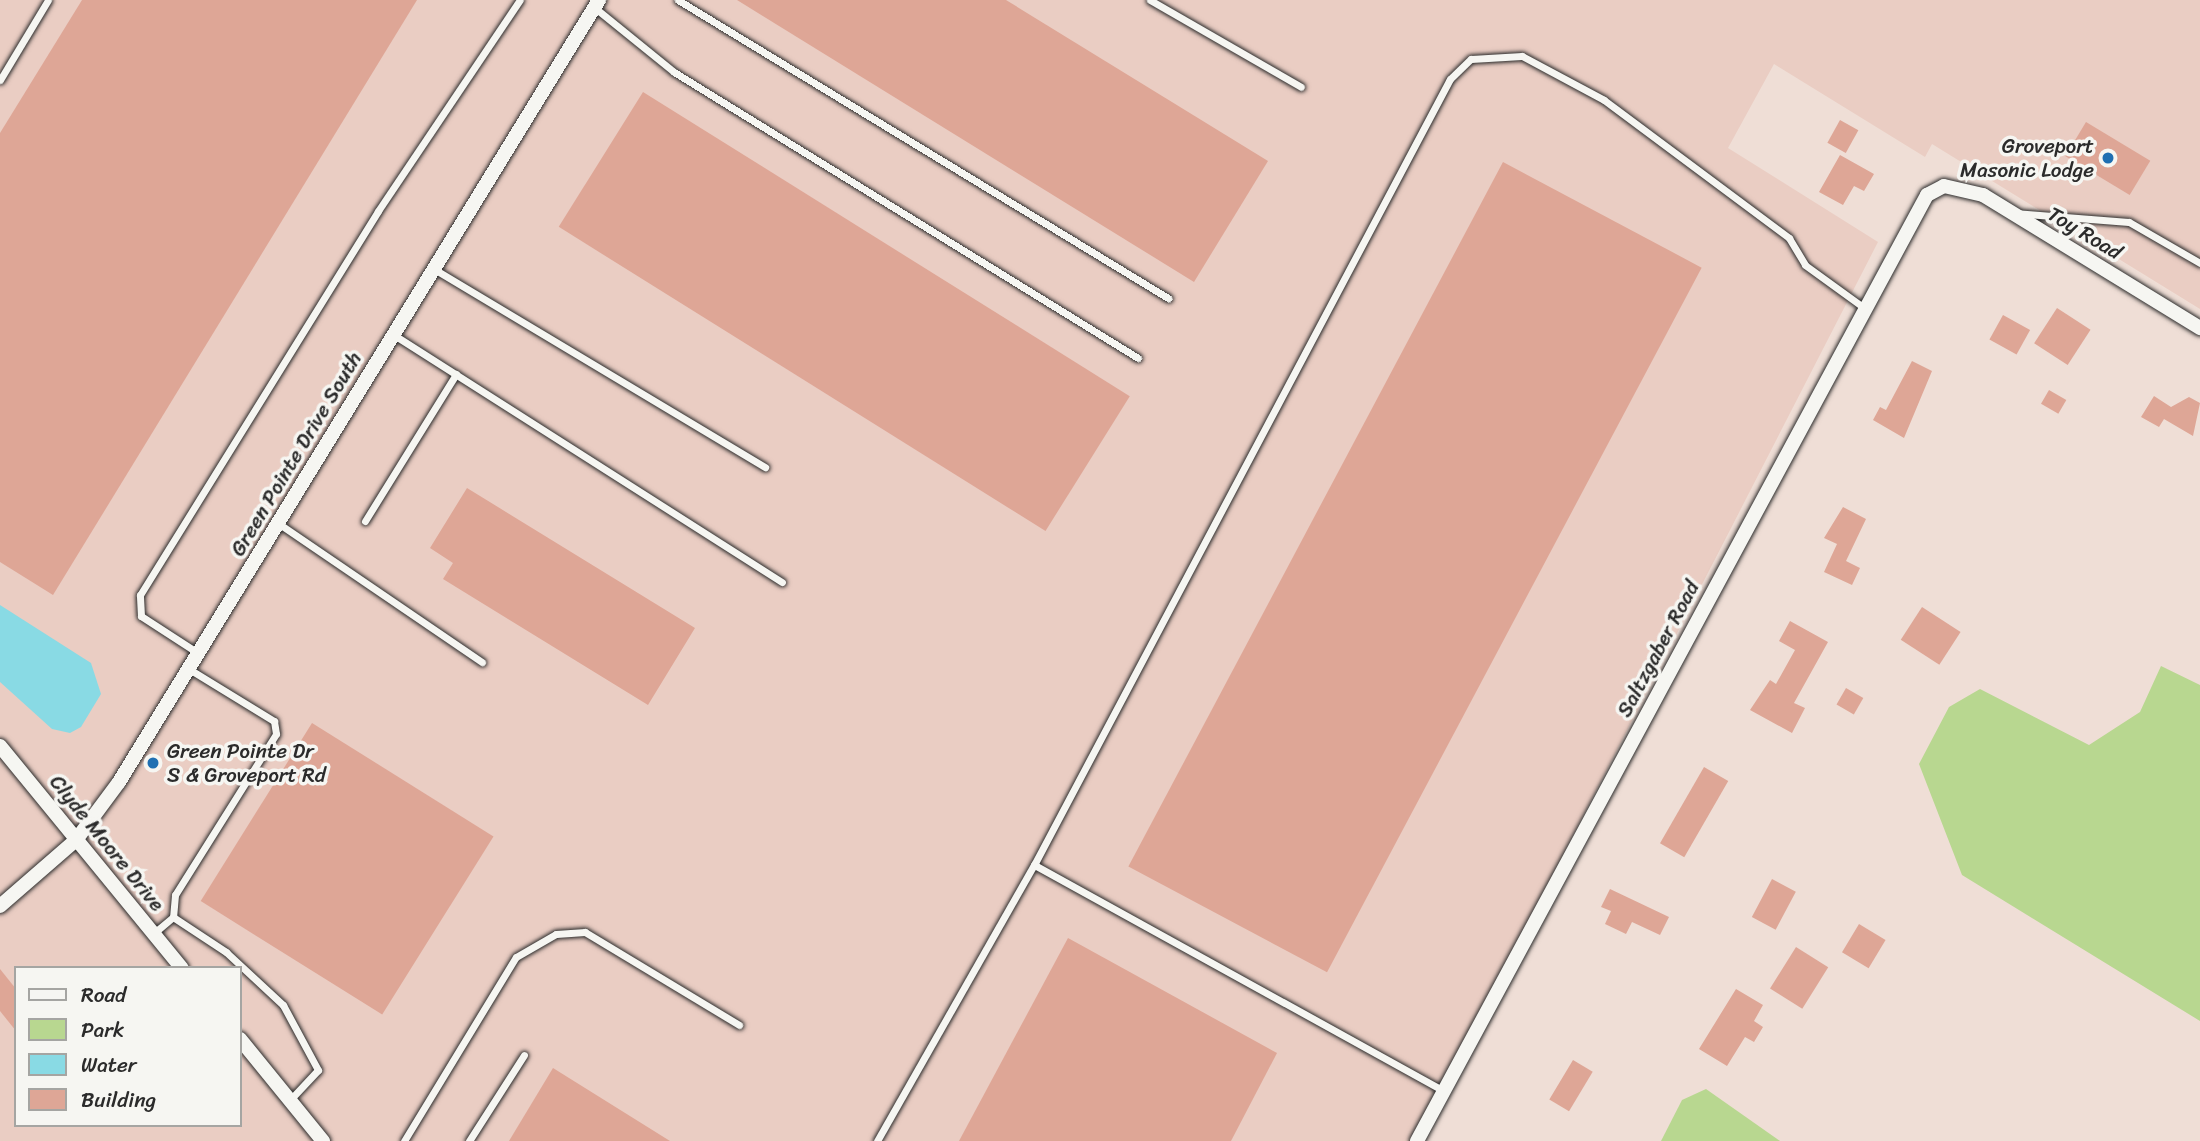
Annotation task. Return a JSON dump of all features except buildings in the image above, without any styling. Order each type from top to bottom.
[{"type":"street","name":"Green Pointe Drive South","points":[[0,906],[76,840],[189,669],[596,4]]},
{"type":"street","name":"Toy Road","points":[[1944,186],[1983,195],[2200,328]]},
{"type":"street","name":"Saltzgaber Road","points":[[1417,1141],[1916,209],[1944,186]]},
{"type":"street","name":"Clyde Moore Drive","points":[[0,746],[180,966]]},
{"type":"street","points":[[242,1041],[323,1141]]},
{"type":"lane","points":[[0,80],[48,0]]},
{"type":"lane","points":[[199,653],[141,616],[140,595],[378,211],[520,0]]},
{"type":"lane","points":[[678,0],[1168,298]]},
{"type":"lane","points":[[1150,0],[1301,87]]},
{"type":"lane","points":[[596,4],[674,72],[1138,358]]},
{"type":"lane","points":[[877,1141],[1034,865],[1450,79],[1471,59],[1522,56],[1604,100],[1789,239],[1805,265],[1863,307]]},
{"type":"lane","points":[[2013,213],[2129,222],[2200,263]]},
{"type":"lane","points":[[434,269],[765,467]]},
{"type":"lane","points":[[394,335],[782,582]]},
{"type":"lane","points":[[365,520],[456,374]]},
{"type":"lane","points":[[278,523],[482,662]]},
{"type":"lane","points":[[154,933],[173,917],[175,895],[276,734],[274,722],[189,669]]},
{"type":"lane","points":[[1034,865],[1444,1091]]},
{"type":"lane","points":[[173,917],[226,952],[241,966]]},
{"type":"lane","points":[[404,1141],[516,957],[556,934],[585,932],[739,1025]]},
{"type":"lane","points":[[242,967],[283,1006],[318,1070],[290,1101]]},
{"type":"lane","points":[[469,1141],[524,1055]]},
{"type":"shaded area","points":[[0,0],[2200,0],[2200,309],[1932,144],[1925,157],[1774,64],[1728,148],[1878,242],[1416,1141],[0,1141]]},
{"type":"green space","points":[[2161,666],[2200,685],[2200,1021],[1962,875],[1919,764],[1949,707],[1980,689],[2089,745],[2140,712]]},
{"type":"green space","points":[[1706,1089],[1780,1141],[1661,1141],[1682,1100]]},
{"type":"water","points":[[0,605],[91,663],[101,694],[81,727],[70,733],[52,729],[0,682]]},
{"type":"place","name":"Groveport Masonic Lodge","points":[[2108,158]]},
{"type":"place","name":"Green Pointe Dr S & Groveport Rd","points":[[153,763]]}]
